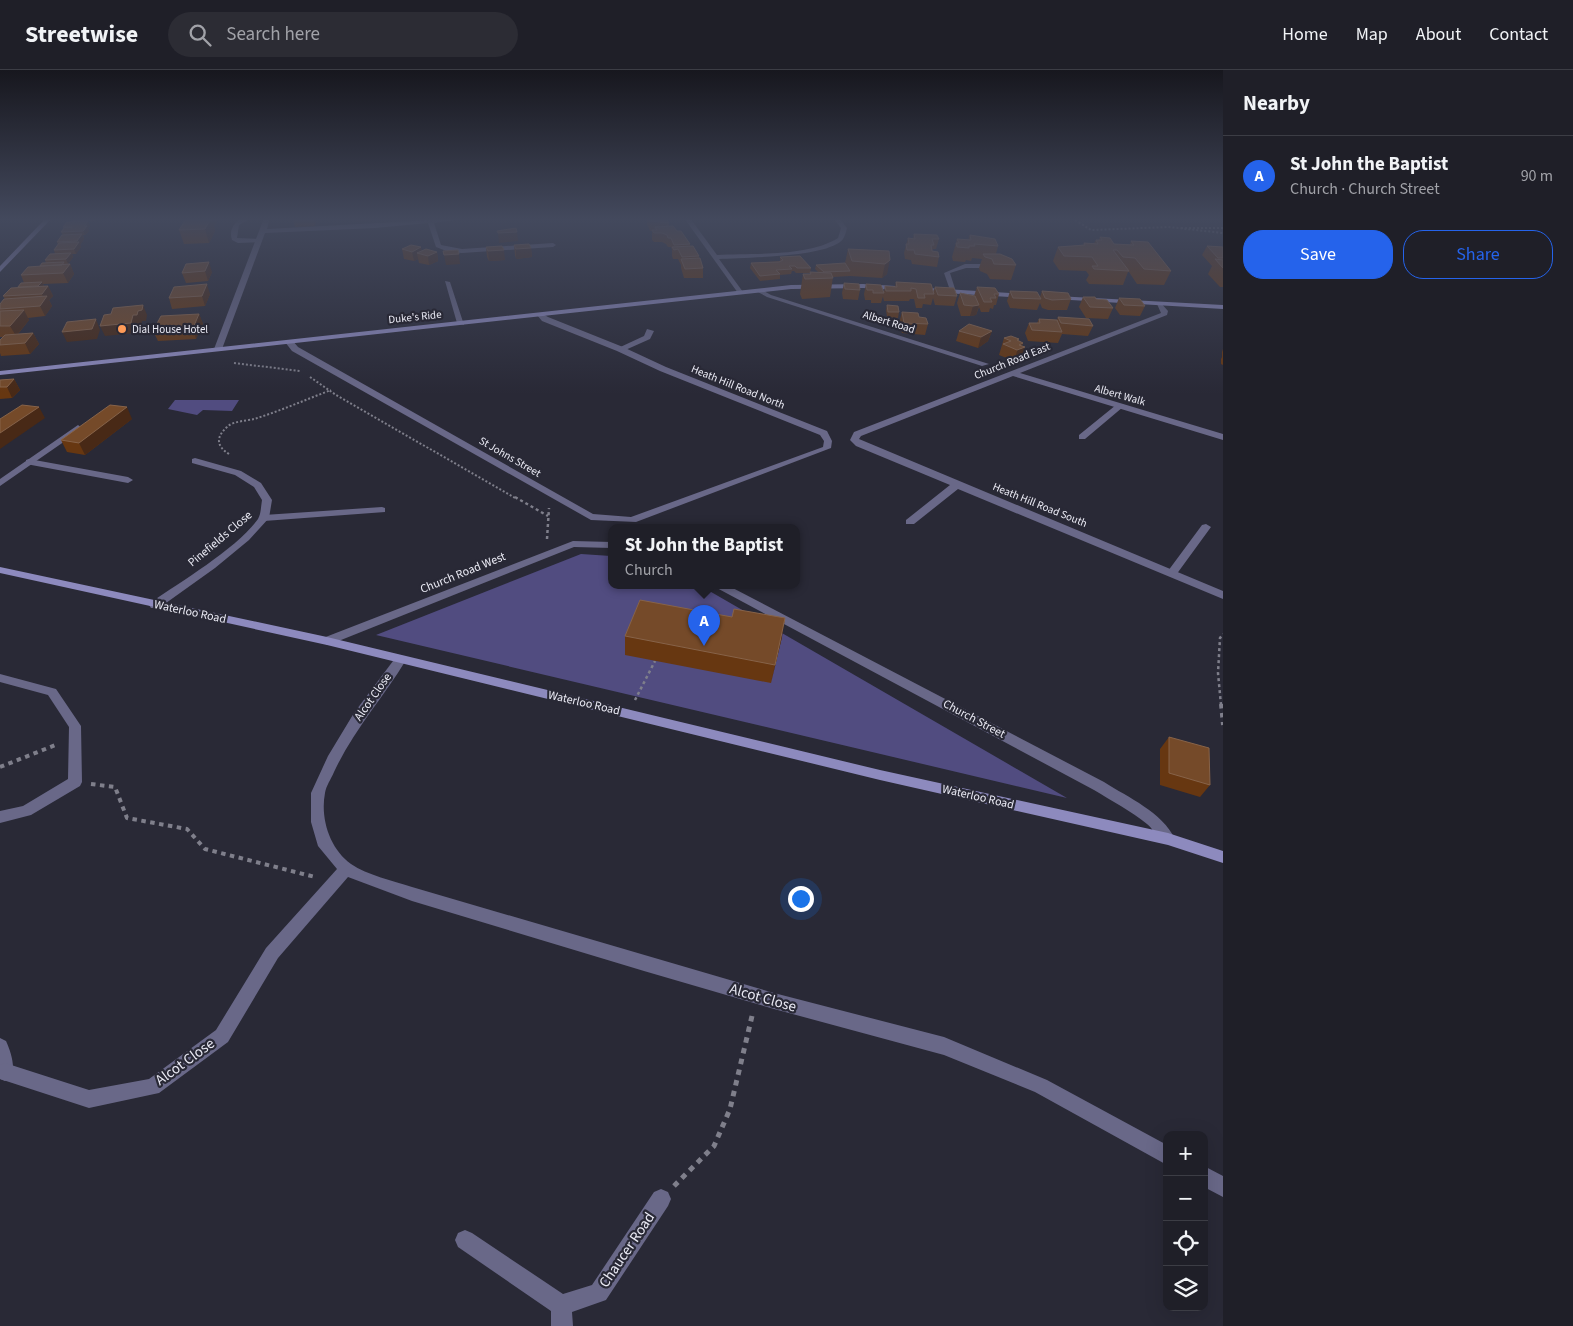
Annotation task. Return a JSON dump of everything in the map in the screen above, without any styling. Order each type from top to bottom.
[{"type":"main road","name":"Duke's Ride","points":[[0,373],[758,290],[828,285],[1032,296]]},
{"type":"main road","points":[[1052,298],[1223,308]]},
{"type":"main road","name":"Waterloo Road","points":[[0,570],[327,641],[880,775],[1168,839]]},
{"type":"main road","points":[[1168,839],[1223,857]]},
{"type":"street","points":[[221,349],[247,277]]},
{"type":"street","points":[[729,277],[740,292]]},
{"type":"street","points":[[948,277],[953,292]]},
{"type":"street","points":[[447,282],[461,323]]},
{"type":"street","name":"Albert Road","points":[[758,290],[769,296],[986,364]]},
{"type":"street","name":"Church Road East","points":[[857,434],[1165,314],[1166,311],[1160,304]]},
{"type":"street","name":"Heath Hill Road North","points":[[539,314],[545,319],[620,349],[663,369],[824,433],[828,441],[827,448],[818,452],[733,481]]},
{"type":"street","points":[[620,349],[647,337],[650,331]]},
{"type":"street","name":"St Johns Street","points":[[289,342],[294,349],[591,517],[632,520],[733,481]]},
{"type":"street","name":"Albert Walk","points":[[1011,373],[1223,437]]},
{"type":"street","points":[[1082,437],[1119,407]]},
{"type":"street","points":[[0,483],[78,428]]},
{"type":"street","name":"Heath Hill Road South","points":[[857,434],[854,440],[859,444],[1223,595]]},
{"type":"street","name":"Pinefields Close","points":[[155,605],[211,566],[245,538],[264,518],[267,500],[258,485],[238,472],[195,461]]},
{"type":"street","points":[[29,462],[128,480]]},
{"type":"street","points":[[910,522],[958,484]]},
{"type":"street","points":[[264,518],[382,510]]},
{"type":"street","points":[[1172,573],[1206,527]]},
{"type":"street","name":"Church Road West","points":[[327,641],[573,544],[608,545]]},
{"type":"street","name":"Church Street","points":[[727,589],[1099,786],[1154,821],[1168,839]]},
{"type":"street","name":"Alcot Close","points":[[400,660],[354,724],[333,760],[318,793],[318,822],[326,846],[346,869],[412,894],[644,964],[944,1046],[1041,1086],[1163,1154]]},
{"type":"street","points":[[0,678],[52,692],[75,726],[75,782],[26,811],[0,817]]},
{"type":"street","name":"Alcot Close","points":[[0,1047],[5,1072],[89,1098],[153,1087],[222,1036],[272,953],[346,869]]},
{"type":"street","points":[[1208,1178],[1223,1187]]},
{"type":"street","name":"Chaucer Road","points":[[465,1240],[562,1316],[599,1294],[661,1199]]},
{"type":"path","points":[[221,349],[221,362],[299,370],[331,390],[336,396],[548,516]]},
{"type":"path","points":[[214,465],[230,454],[221,449],[218,442],[220,435],[229,425],[266,415],[352,382]]},
{"type":"path","points":[[555,551],[547,544],[548,516],[549,504],[558,498]]},
{"type":"path","points":[[1223,634],[1220,638],[1218,673],[1223,725]]},
{"type":"path","points":[[627,713],[655,661]]},
{"type":"path","points":[[0,767],[75,737]]},
{"type":"path","points":[[75,782],[115,787],[127,818],[187,829],[205,849],[335,882]]},
{"type":"path","points":[[661,1199],[714,1146],[730,1109],[751,1015]]},
{"type":"shaded area","points":[[175,400],[239,400],[232,411],[203,410],[197,415],[168,409]]},
{"type":"shaded area","points":[[581,554],[608,556],[608,589],[706,589],[1067,798],[376,635]]},
{"type":"building","points":[[804,277],[833,278],[805,279]]},
{"type":"building","points":[[42,282],[38,286],[18,287],[21,283]]},
{"type":"building","points":[[896,282],[931,284],[934,294],[924,294],[925,298],[918,298],[916,289],[911,288],[911,291],[886,291],[885,286],[897,287]]},
{"type":"building","points":[[844,283],[859,284],[860,290],[845,289]]},
{"type":"building","points":[[207,284],[202,296],[169,298],[174,287]]},
{"type":"building","points":[[866,284],[881,285],[884,293],[873,293],[873,290],[867,290]]},
{"type":"building","points":[[48,286],[42,294],[3,296],[11,288]]},
{"type":"building","points":[[935,287],[954,288],[957,296],[938,295]]},
{"type":"building","points":[[977,287],[995,288],[999,294],[994,294],[996,298],[990,298],[992,302],[984,302]]},
{"type":"building","points":[[1010,291],[1037,292],[1041,299],[1013,298]]},
{"type":"building","points":[[1042,291],[1068,293],[1071,299],[1052,300],[1045,298]]},
{"type":"building","points":[[960,293],[975,296],[979,305],[964,305]]},
{"type":"building","points":[[47,296],[40,306],[0,309],[0,304],[4,299]]},
{"type":"building","points":[[1083,297],[1107,300],[1113,308],[1090,307]]},
{"type":"building","points":[[1119,298],[1140,299],[1145,306],[1124,305]]},
{"type":"building","points":[[143,305],[142,310],[138,311],[137,315],[133,315],[131,323],[100,326],[104,315],[111,314],[113,308]]},
{"type":"building","points":[[887,305],[898,306],[899,312],[888,312]]},
{"type":"building","points":[[24,310],[10,326],[0,326],[0,311]]},
{"type":"building","points":[[902,312],[918,313],[919,317],[926,318],[928,324],[904,323]]},
{"type":"building","points":[[199,314],[193,328],[153,331],[161,316]]},
{"type":"building","points":[[1058,317],[1089,319],[1093,326],[1061,323]]},
{"type":"building","points":[[96,319],[92,329],[62,332],[67,322]]},
{"type":"building","points":[[1039,319],[1057,320],[1062,332],[1032,330],[1029,323],[1040,323]]},
{"type":"building","points":[[969,324],[992,331],[981,337],[959,331]]},
{"type":"building","points":[[33,333],[25,343],[0,345],[0,340],[5,335]]},
{"type":"building","points":[[1011,336],[1019,339],[1017,340],[1023,343],[1019,345],[1025,347],[1017,350],[1003,344],[1011,341],[1004,338]]},
{"type":"building","points":[[14,379],[7,387],[0,387],[0,380]]},
{"type":"building","points":[[22,405],[39,407],[0,433],[0,419]]},
{"type":"building","points":[[110,405],[127,407],[79,443],[61,440]]},
{"type":"building","points":[[640,600],[732,617],[734,609],[785,618],[775,665],[625,636]]},
{"type":"building","points":[[1169,737],[1209,748],[1210,785],[1169,773]]},
{"type":"place","name":"Dial House Hotel","points":[[122,329]]},
{"type":"place","name":"St John the Baptist","points":[[704,646]]}]
